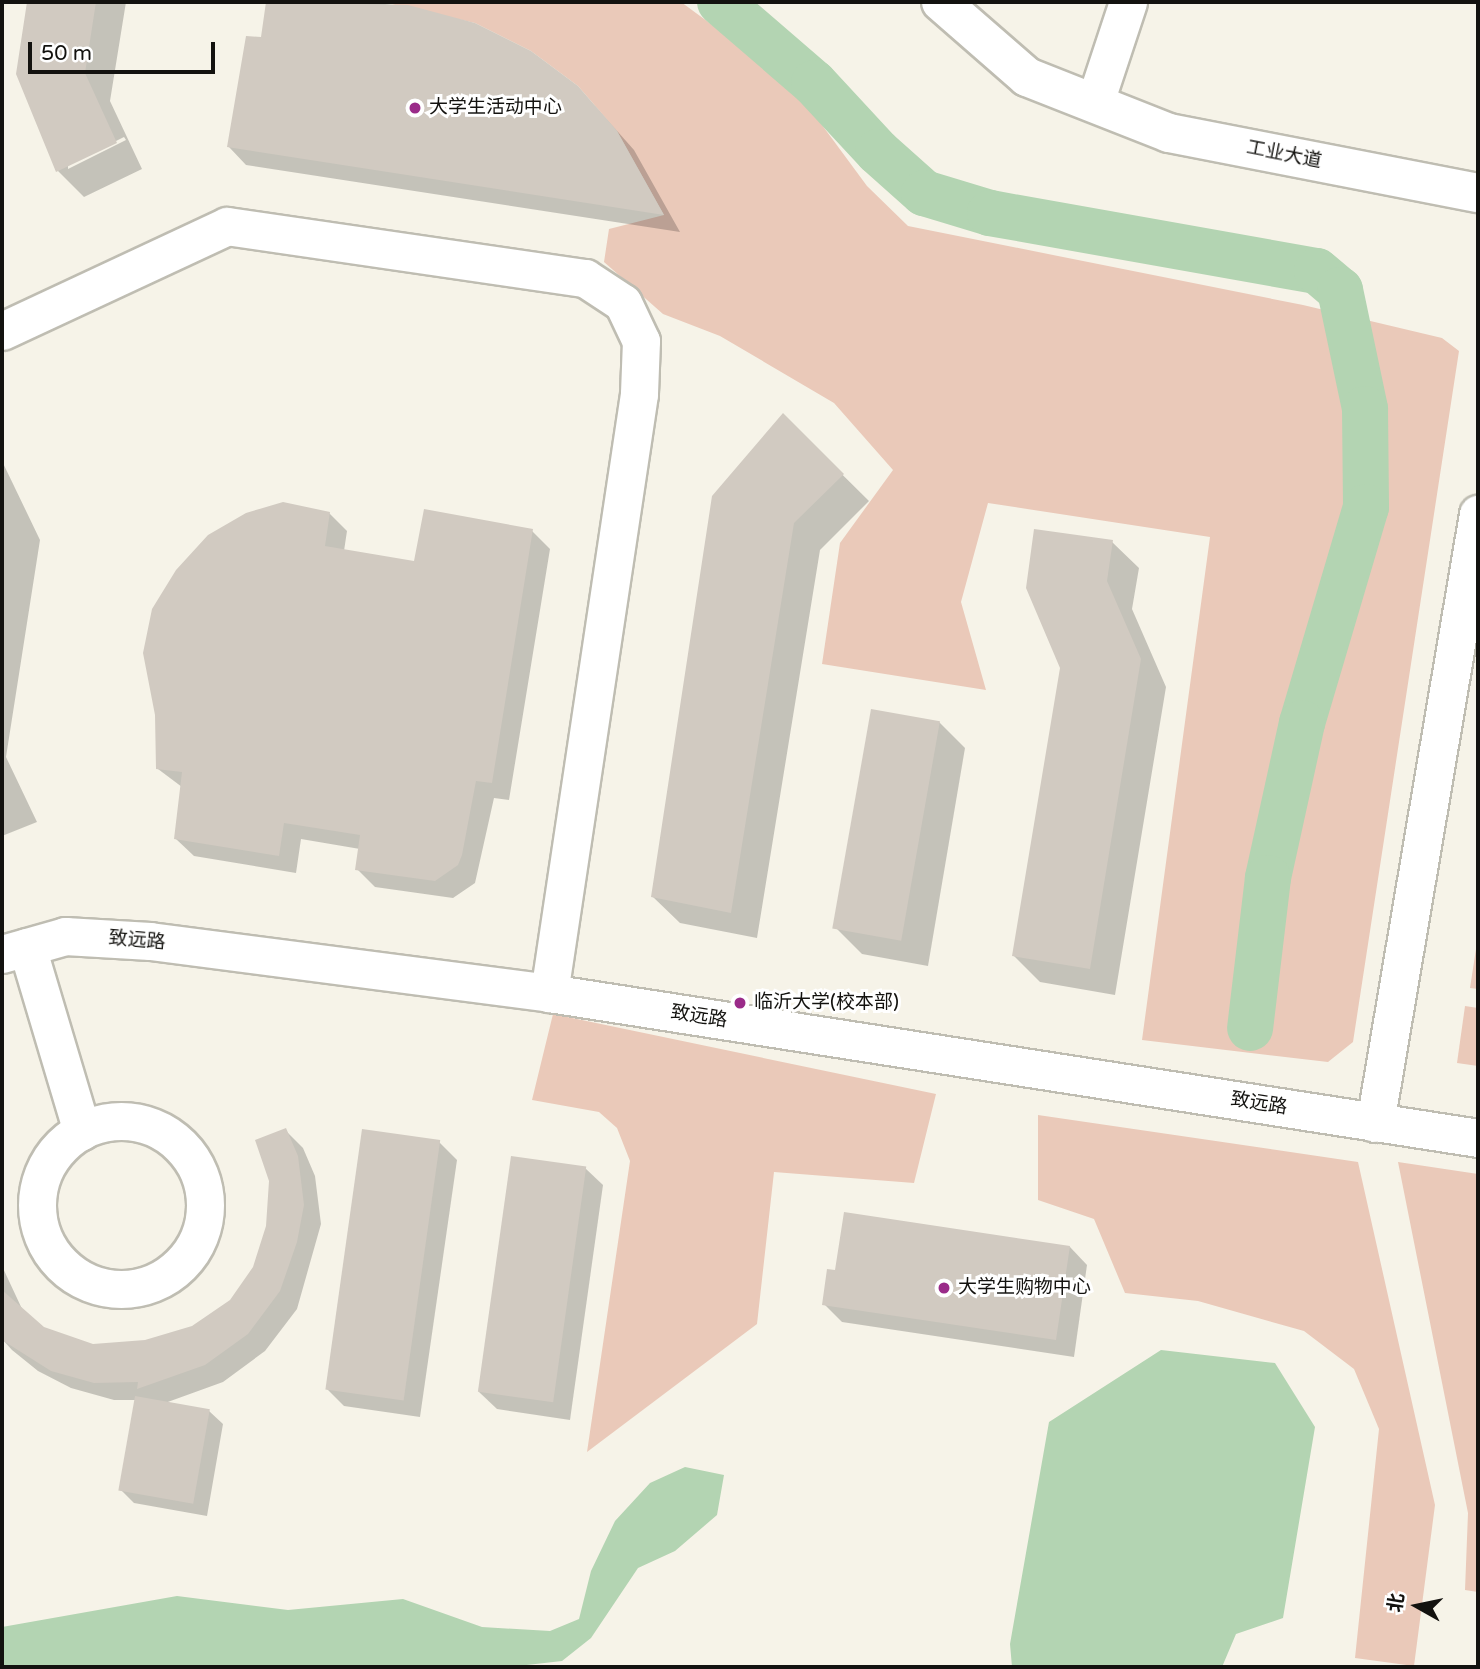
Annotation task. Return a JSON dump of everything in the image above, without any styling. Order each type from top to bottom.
[{"type":"main road","name":"工业大道","points":[[941,2],[1027,78],[1095,102],[1169,133],[1478,193]]},
{"type":"main road","name":"工业大道","points":[[979,2],[1095,102],[1172,110],[1478,169]]},
{"type":"street","points":[[1095,102],[1128,2]]},
{"type":"street","points":[[2,331],[228,226],[585,278],[623,303],[641,341],[639,394],[549,993]]},
{"type":"street","points":[[1375,1123],[1478,514]]},
{"type":"street","name":"致远路","points":[[14,951],[65,936],[150,941],[549,993],[1478,1138]]},
{"type":"street","points":[[14,951],[82,1131]]},
{"type":"street","points":[[122,1120],[150,1125],[173,1138],[191,1156],[203,1186],[205,1210],[199,1238],[190,1254],[160,1280],[137,1288],[91,1284],[69,1272],[51,1252],[40,1227],[37,1198],[54,1153],[82,1131],[122,1120]]},
{"type":"shaded area","points":[[382,2],[681,2],[791,83],[867,186],[908,226],[1303,305],[1442,338],[1459,351],[1353,1042],[1328,1062],[1142,1040],[1210,537],[988,503],[961,602],[986,690],[822,664],[840,543],[893,470],[834,403],[720,336],[663,314],[604,262],[609,229],[664,215],[617,131],[578,86],[531,51],[475,23]]},
{"type":"shaded area","points":[[1478,936],[1478,989],[1470,988]]},
{"type":"shaded area","points":[[1465,1006],[1478,1008],[1478,1066],[1457,1063]]},
{"type":"shaded area","points":[[553,1014],[936,1094],[914,1183],[774,1172],[757,1324],[587,1452],[630,1161],[617,1128],[599,1112],[532,1100]]},
{"type":"shaded area","points":[[1038,1115],[1358,1162],[1435,1505],[1414,1666],[1355,1658],[1379,1429],[1354,1369],[1304,1331],[1198,1301],[1125,1293],[1094,1219],[1038,1200]]},
{"type":"shaded area","points":[[1398,1162],[1478,1174],[1478,1592],[1465,1590],[1468,1513]]},
{"type":"shaded area","points":[[1161,1350],[1275,1363],[1315,1427],[1283,1618],[1236,1634],[1222,1667],[1012,1667],[1010,1644],[1049,1422]]},
{"type":"shaded area","points":[[685,1467],[724,1475],[717,1515],[675,1551],[638,1568],[591,1638],[562,1661],[509,1667],[2,1667],[2,1627],[177,1596],[288,1610],[403,1599],[482,1627],[550,1631],[579,1619],[591,1571],[615,1521],[650,1483]]},
{"type":"building","points":[[27,2],[96,2],[85,73],[117,143],[56,172],[16,74]]},
{"type":"building","name":"大学生活动中心","points":[[266,2],[408,5],[475,23],[531,51],[578,86],[617,131],[664,215],[227,147],[246,36],[261,37]]},
{"type":"building","points":[[783,413],[844,474],[794,523],[731,913],[651,897],[712,496]]},
{"type":"building","points":[[283,502],[330,512],[325,546],[414,561],[424,509],[533,529],[492,783],[476,781],[458,865],[435,881],[355,870],[360,835],[284,823],[279,856],[174,839],[182,772],[156,769],[155,715],[143,653],[152,609],[176,570],[208,535],[246,513]]},
{"type":"building","points":[[1034,529],[1113,540],[1107,581],[1141,659],[1090,969],[1012,956],[1060,668],[1026,588]]},
{"type":"building","points":[[871,709],[940,721],[901,941],[832,929]]},
{"type":"building","points":[[286,1128],[298,1156],[304,1205],[297,1242],[280,1291],[248,1334],[205,1365],[137,1389],[138,1382],[94,1383],[51,1371],[2,1340],[2,1290],[44,1327],[93,1344],[145,1340],[192,1326],[230,1300],[253,1267],[266,1226],[269,1181],[255,1140]]},
{"type":"building","points":[[362,1129],[440,1140],[404,1400],[325,1389]]},
{"type":"building","points":[[511,1156],[586,1167],[553,1402],[478,1392]]},
{"type":"building","name":"大学生购物中心","points":[[844,1212],[1070,1246],[1056,1340],[822,1305],[827,1269],[835,1270]]},
{"type":"building","points":[[135,1396],[210,1409],[193,1504],[118,1491]]},
{"type":"waterway","points":[[720,2],[814,83],[878,152],[924,193],[990,213],[1317,271],[1340,290],[1365,409],[1366,507],[1302,723],[1268,878],[1250,1028]]},
{"type":"place","name":"大学生活动中心","points":[[415,108]]},
{"type":"place","name":"临沂大学(校本部)","points":[[740,1003]]},
{"type":"place","name":"大学生购物中心","points":[[944,1288]]}]
